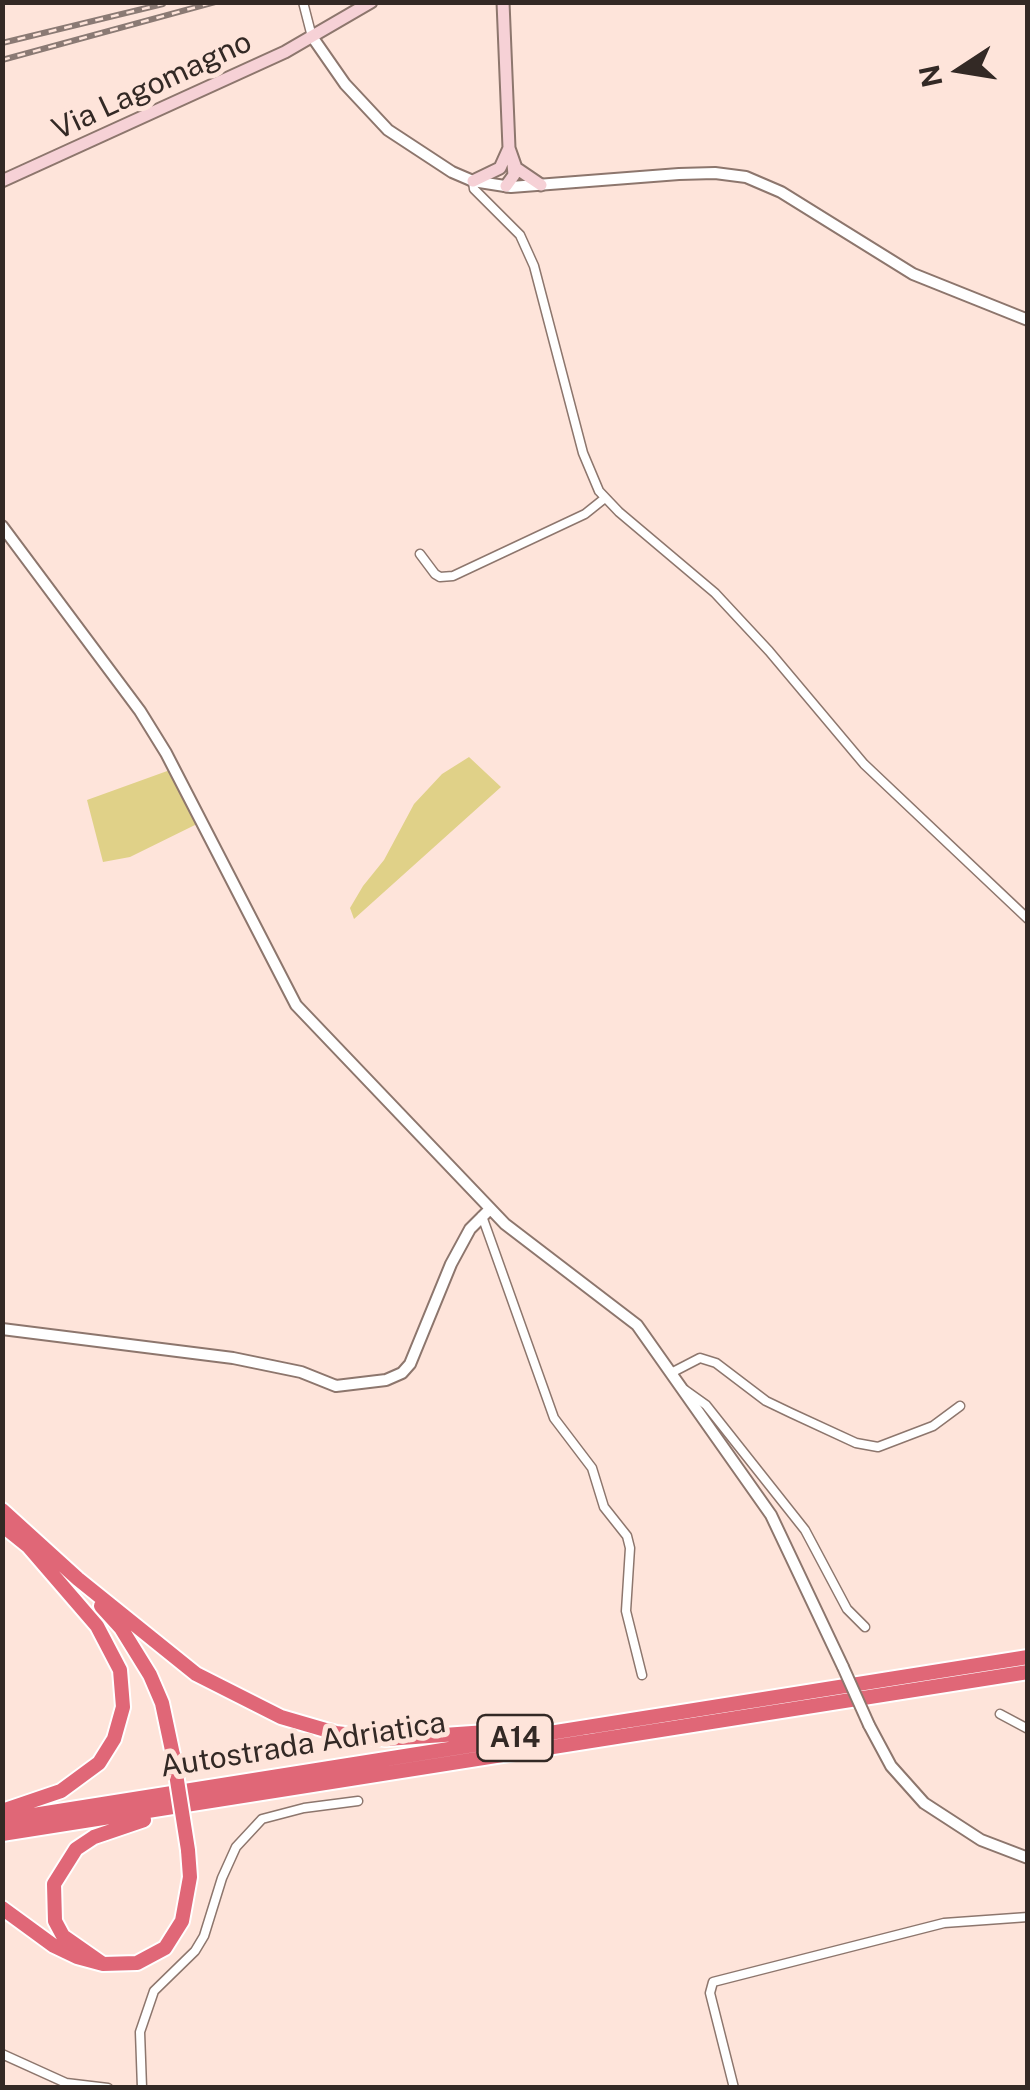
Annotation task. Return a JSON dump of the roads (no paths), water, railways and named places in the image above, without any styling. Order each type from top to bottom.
[{"type":"highway","points":[[2,1510],[109,1643],[120,1670],[123,1707],[114,1740],[99,1763],[61,1790],[2,1811]]},
{"type":"highway","points":[[2,1525],[28,1539],[196,1674],[282,1717],[336,1733],[386,1739],[424,1738],[696,1709]]},
{"type":"highway","points":[[2,1908],[54,1946],[103,1964],[137,1963],[164,1948],[182,1920],[186,1905],[188,1850],[162,1703],[150,1675],[121,1628],[28,1539]]},
{"type":"highway","name":"Autostrada Adriatica","points":[[2,1820],[1028,1658]]},
{"type":"highway","name":"Autostrada Adriatica","points":[[2,1834],[1028,1672]]},
{"type":"highway","points":[[103,1964],[63,1936],[55,1921],[54,1884],[76,1848],[129,1823],[303,1788]]},
{"type":"main road","name":"Via Lagomagno","points":[[2,181],[118,131],[313,38],[371,2]]},
{"type":"main road","points":[[503,2],[509,156],[514,175],[506,186]]},
{"type":"main road","points":[[473,181],[500,168],[509,156]]},
{"type":"main road","points":[[509,156],[521,174],[541,185]]},
{"type":"street","points":[[303,2],[313,38],[345,84],[396,138],[473,181],[506,186],[541,185],[698,173],[758,180],[913,274],[1028,320]]},
{"type":"street","points":[[473,181],[474,189],[520,234],[534,266],[588,468],[605,498],[715,593],[864,764],[1028,919]]},
{"type":"street","points":[[420,554],[435,574],[453,576],[585,514],[605,498]]},
{"type":"street","points":[[2,526],[140,711],[296,1005],[486,1212],[629,1316],[771,1515],[891,1766],[924,1803],[981,1840],[1028,1858]]},
{"type":"street","points":[[2,1329],[233,1358],[301,1372],[336,1386],[386,1380],[398,1376],[410,1364],[450,1264],[470,1229],[486,1212]]},
{"type":"street","points":[[486,1212],[554,1418],[592,1468],[604,1507],[627,1536],[630,1548],[626,1611],[642,1675]]},
{"type":"street","points":[[672,1373],[700,1358],[716,1363],[791,1414],[856,1442],[878,1447],[933,1426],[960,1406]]},
{"type":"street","points":[[682,1387],[706,1405],[806,1530],[847,1609],[864,1627]]},
{"type":"street","points":[[1000,1714],[1028,1729]]},
{"type":"street","points":[[142,2088],[140,2032],[154,1991],[195,1951],[204,1936],[222,1878],[244,1837],[262,1818],[358,1801]]},
{"type":"street","points":[[734,2088],[710,1993],[713,1982],[944,1923],[1028,1917]]},
{"type":"street","points":[[2,2054],[66,2083],[108,2088]]},
{"type":"railway","points":[[2,60],[215,2]]},
{"type":"railway","points":[[2,43],[163,4]]}]
